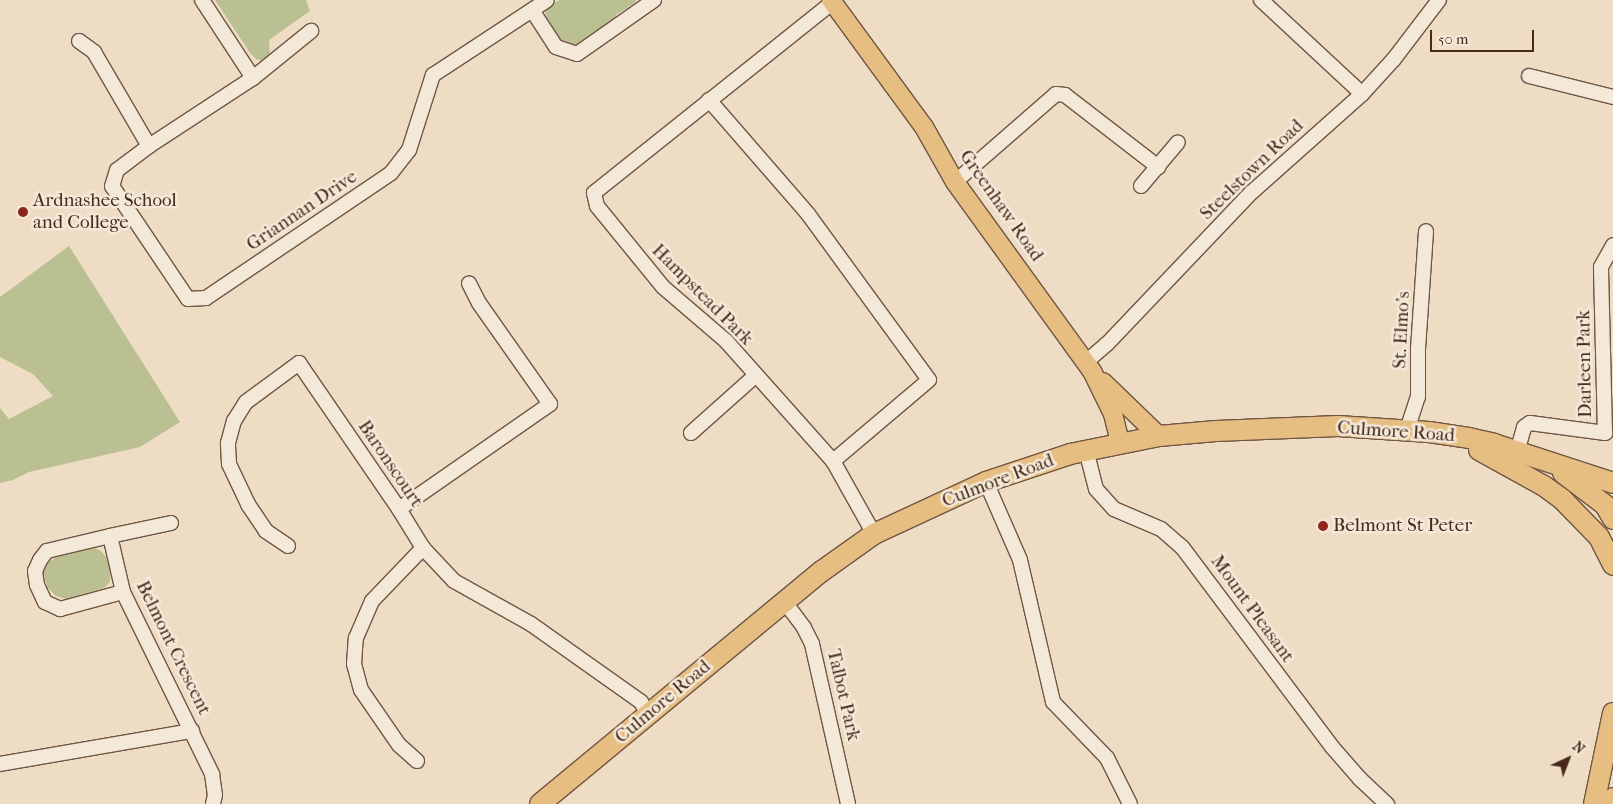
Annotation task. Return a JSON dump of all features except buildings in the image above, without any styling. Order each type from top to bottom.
[{"type":"highway","name":"Culmore Road","points":[[540,804],[822,571],[874,534],[986,482],[1086,450],[1159,436],[1216,431],[1338,426],[1407,430],[1443,433],[1494,444],[1613,483]]},
{"type":"highway","points":[[1443,433],[1497,459],[1562,499],[1599,537],[1613,566]]},
{"type":"highway","name":"Culmore Road","points":[[1551,464],[1605,505],[1613,519]]},
{"type":"highway","points":[[1594,804],[1613,713]]},
{"type":"highway","points":[[1611,804],[1613,798]]},
{"type":"main road","name":"Greenhaw Road","points":[[832,1],[924,127],[955,182],[1089,367],[1113,414],[1120,443]]},
{"type":"main road","points":[[1089,367],[1159,436]]},
{"type":"street","points":[[202,0],[253,78]]},
{"type":"street","name":"Griannan Drive","points":[[311,31],[253,78],[149,146],[117,170],[112,186],[188,299],[206,298],[391,173],[410,150],[433,75],[547,0]]},
{"type":"street","points":[[532,10],[556,47],[577,54],[654,0]]},
{"type":"street","points":[[1261,0],[1362,94]]},
{"type":"street","name":"Steelstown Road","points":[[1089,367],[1107,344],[1252,192],[1362,94],[1394,59],[1439,0]]},
{"type":"street","name":"Hampstead Park","points":[[832,1],[594,193],[597,206],[637,258],[663,287],[726,341],[832,461],[874,534]]},
{"type":"street","points":[[79,41],[94,52],[149,146]]},
{"type":"street","points":[[1528,76],[1613,97]]},
{"type":"street","points":[[955,182],[1056,94],[1065,95],[1158,166]]},
{"type":"street","points":[[709,100],[808,214],[929,380],[832,461]]},
{"type":"street","points":[[1141,186],[1178,142]]},
{"type":"street","name":"St. Elmo's","points":[[1407,430],[1418,397],[1418,349],[1426,230]]},
{"type":"street","name":"Darleen Park","points":[[1516,452],[1524,427],[1530,424],[1546,424],[1605,433],[1602,267],[1613,246]]},
{"type":"street","points":[[399,509],[550,404],[479,303],[469,283]]},
{"type":"street","name":"Baronscourt","points":[[288,546],[266,531],[248,504],[229,464],[228,442],[234,421],[246,402],[299,363],[399,509],[423,548],[454,581],[539,629],[641,702],[648,714]]},
{"type":"street","points":[[691,433],[755,376]]},
{"type":"street","name":"Mount Pleasant","points":[[1086,450],[1096,489],[1114,509],[1161,529],[1182,547],[1333,748],[1360,780],[1387,804]]},
{"type":"street","points":[[986,482],[1020,560],[1053,702],[1107,758],[1130,804]]},
{"type":"street","points":[[123,592],[60,609],[45,602],[37,585],[35,571],[47,550],[171,522]]},
{"type":"street","name":"Belmont Crescent","points":[[110,536],[123,592],[212,774],[213,804]]},
{"type":"street","points":[[417,761],[399,745],[361,690],[354,664],[356,638],[372,601],[423,548]]},
{"type":"street","name":"Talbot Park","points":[[784,602],[804,628],[812,644],[848,804]]},
{"type":"street","points":[[0,764],[192,731]]},
{"type":"green space","points":[[215,0],[306,0],[310,11],[269,40],[270,57],[264,61],[256,59],[250,53]]},
{"type":"green space","points":[[559,0],[635,0],[636,2],[616,15],[616,20],[581,43],[574,45],[561,40],[546,16],[545,9]]},
{"type":"green space","points":[[69,246],[180,422],[140,447],[29,472],[13,480],[0,483],[0,408],[9,419],[53,396],[33,374],[0,357],[0,297]]},
{"type":"green space","points":[[92,547],[101,551],[107,558],[111,567],[110,582],[104,588],[66,599],[56,596],[48,588],[44,577],[44,570],[47,564],[58,555]]},
{"type":"place","name":"Ardnashee School and College","points":[[23,212]]},
{"type":"place","name":"Belmont St Peter","points":[[1323,526]]}]
